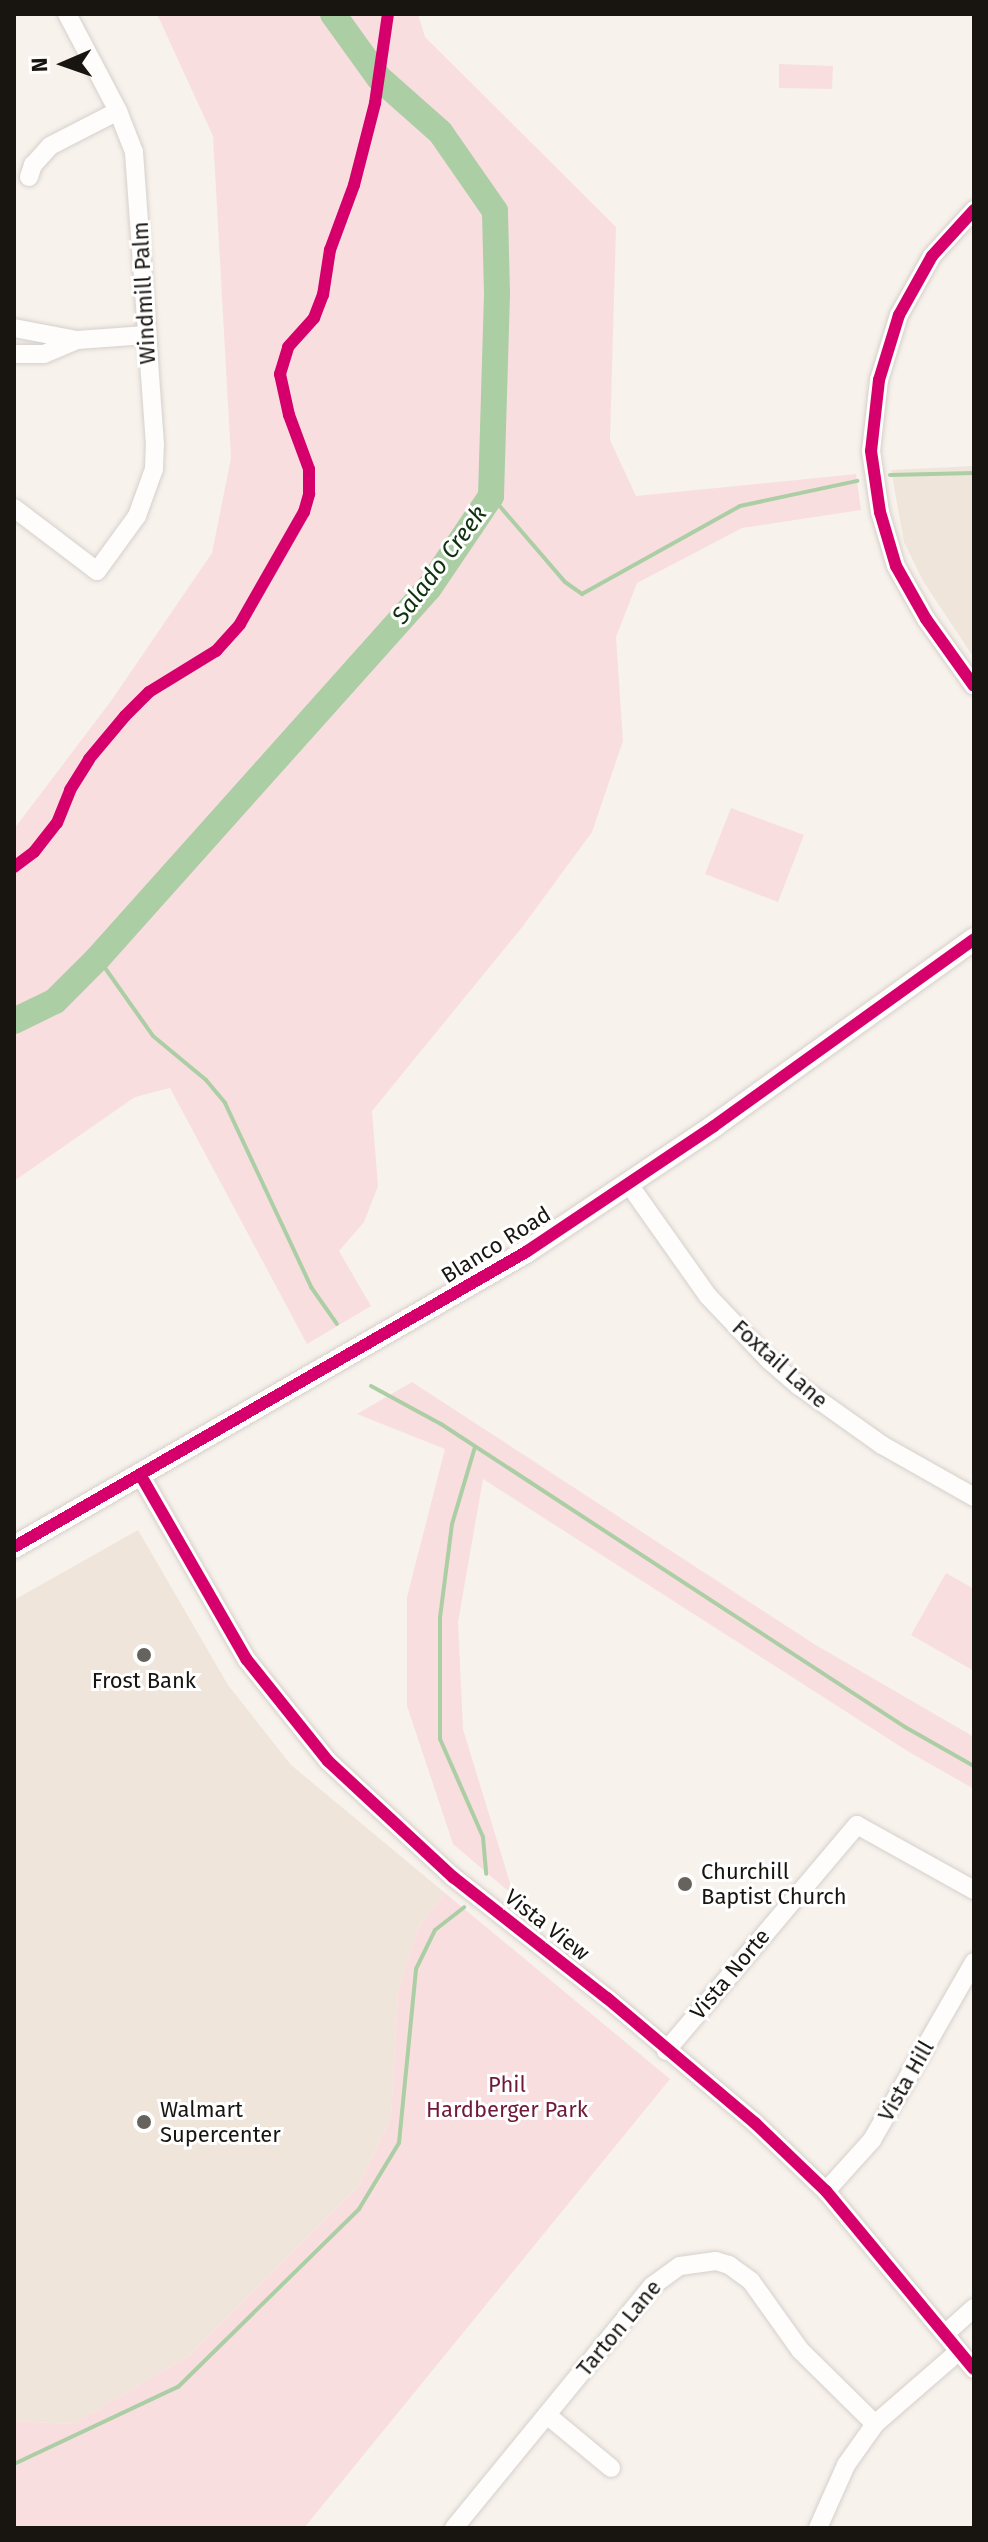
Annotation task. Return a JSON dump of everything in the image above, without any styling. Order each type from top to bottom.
[{"type":"main road","name":"Blanco Road","points":[[14,1547],[487,1275],[628,1183],[974,939]]},
{"type":"street","name":"Windmill Palm","points":[[14,508],[97,571],[137,516],[154,469],[138,179],[129,135],[67,14]]},
{"type":"street","points":[[29,177],[33,165],[50,146],[118,111]]},
{"type":"street","points":[[974,210],[932,256],[899,315],[879,380],[871,451],[880,512],[896,566],[926,619],[974,686]]},
{"type":"street","points":[[14,328],[77,340],[146,335]]},
{"type":"street","points":[[14,354],[44,354],[77,340]]},
{"type":"street","name":"Foxtail Lane","points":[[628,1183],[708,1296],[770,1361],[799,1386],[882,1445],[974,1497]]},
{"type":"street","name":"Vista View","points":[[141,1476],[247,1660],[328,1761],[453,1877],[607,1998],[666,2051],[755,2123],[826,2191],[974,2369]]},
{"type":"street","name":"Vista Norte","points":[[666,2051],[857,1825],[974,1890]]},
{"type":"street","name":"Vista Hill","points":[[826,2191],[872,2140],[974,1962]]},
{"type":"street","name":"Tarton Lane","points":[[454,2528],[660,2278],[680,2266],[716,2261],[729,2265],[751,2281],[800,2350],[875,2424]]},
{"type":"street","points":[[945,2334],[974,2308]]},
{"type":"street","points":[[818,2528],[846,2465],[875,2424],[959,2351]]},
{"type":"street","points":[[547,2415],[611,2468]]},
{"type":"shaded area","points":[[974,466],[974,658],[923,581],[904,542],[891,470]]},
{"type":"shaded area","points":[[138,1530],[228,1685],[291,1765],[445,1893],[418,1928],[398,1993],[391,2118],[358,2187],[190,2355],[73,2424],[14,2421],[14,1600]]},
{"type":"green space","points":[[157,14],[418,14],[425,37],[616,227],[610,440],[636,496],[856,474],[861,510],[742,528],[637,583],[616,637],[623,741],[592,832],[523,926],[372,1111],[378,1186],[364,1222],[339,1251],[371,1306],[307,1344],[170,1088],[135,1097],[14,1181],[14,829],[111,701],[212,553],[231,458],[213,136]]},
{"type":"green space","points":[[779,64],[833,66],[832,89],[779,88]]},
{"type":"green space","points":[[731,808],[804,835],[778,902],[705,874]]},
{"type":"green space","points":[[412,1382],[814,1644],[974,1737],[974,1789],[909,1752],[483,1479],[458,1622],[463,1729],[514,1896],[453,1844],[407,1706],[407,1597],[445,1449],[357,1414]]},
{"type":"green space","points":[[946,1573],[974,1589],[974,1671],[911,1635]]},
{"type":"green space","name":"Phil Hardberger Park","points":[[445,1893],[670,2079],[304,2528],[14,2528],[14,2421],[73,2424],[190,2355],[358,2187],[391,2118],[398,1993],[418,1928]]},
{"type":"waterway","name":"Salado Creek","points":[[14,1021],[55,1001],[98,958],[429,588],[491,496],[497,294],[495,211],[440,132],[379,78],[333,14]]},
{"type":"waterway","points":[[890,475],[974,473]]},
{"type":"waterway","points":[[491,496],[565,582],[582,594],[740,506],[857,481]]},
{"type":"waterway","points":[[98,958],[153,1036],[206,1080],[225,1103],[311,1287],[337,1324]]},
{"type":"waterway","points":[[371,1386],[441,1424],[905,1727],[974,1766]]},
{"type":"waterway","points":[[475,1447],[452,1524],[440,1618],[440,1739],[483,1837],[486,1874]]},
{"type":"waterway","points":[[14,2464],[178,2387],[359,2209],[399,2143],[416,1969],[435,1930],[464,1907]]},
{"type":"cycle path","points":[[14,867],[34,852],[57,823],[70,790],[89,759],[125,716],[149,692],[216,651],[240,624],[304,512],[309,494],[309,469],[289,415],[280,374],[288,347],[314,318],[323,295],[330,250],[354,185],[375,103],[388,14]]},
{"type":"cycle path","points":[[974,210],[932,256],[899,315],[879,380],[871,451],[880,512],[896,566],[926,619],[974,686]]},
{"type":"cycle path","points":[[14,1547],[526,1252],[714,1126],[974,939]]},
{"type":"cycle path","points":[[141,1476],[247,1660],[328,1761],[453,1877],[607,1998],[755,2123],[826,2191],[974,2369]]},
{"type":"place","name":"Frost Bank","points":[[144,1655]]},
{"type":"place","name":"Churchill Baptist Church","points":[[685,1884]]},
{"type":"place","name":"Walmart Supercenter","points":[[144,2122]]}]
